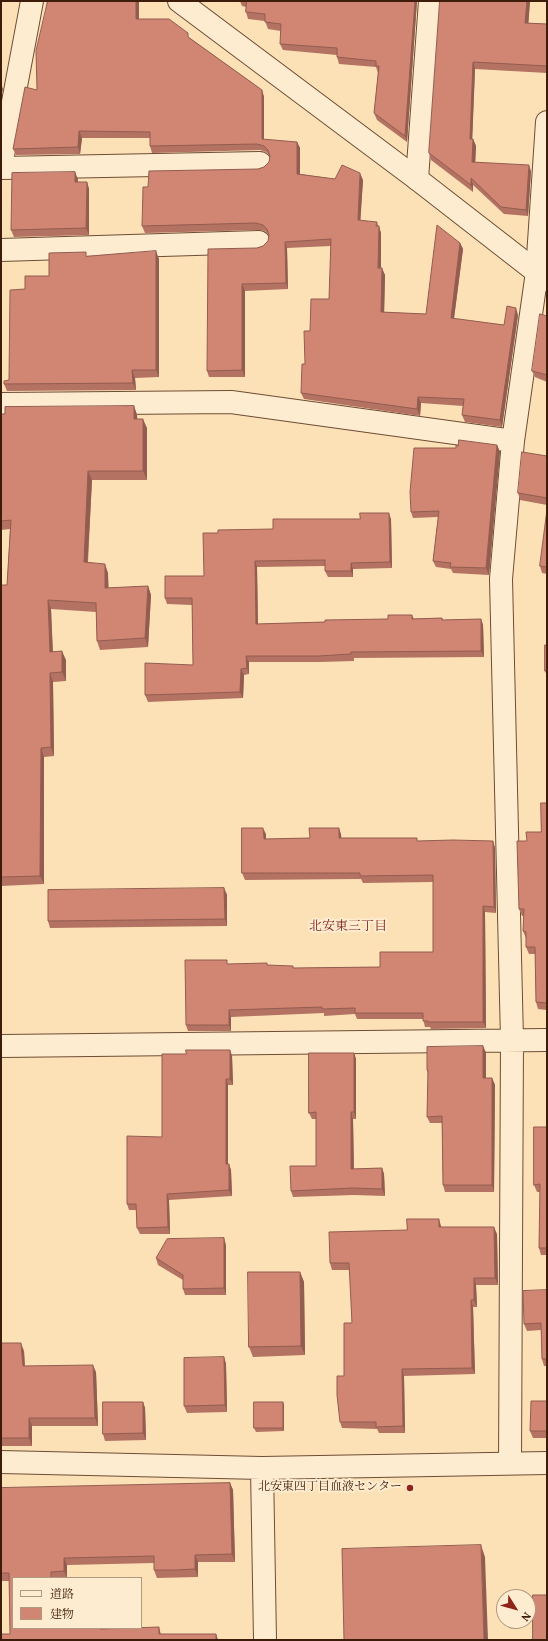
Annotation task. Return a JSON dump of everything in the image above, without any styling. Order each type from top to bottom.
[{"type":"street","points":[[32,1],[1,167],[260,163]]},
{"type":"street","points":[[179,1],[417,179],[544,270]]},
{"type":"street","points":[[417,179],[430,1]]},
{"type":"street","points":[[510,1464],[512,1040],[501,578],[513,441],[544,270],[547,122]]},
{"type":"street","points":[[1,250],[259,242]]},
{"type":"street","points":[[1,404],[231,402],[513,441]]},
{"type":"street","points":[[1,1046],[547,1040]]},
{"type":"street","points":[[1,1462],[262,1468],[547,1463]]},
{"type":"street","points":[[262,1468],[264,1640]]},
{"type":"building","points":[[48,1],[136,1],[136,19],[169,19],[188,33],[188,37],[262,90],[262,139],[297,142],[297,174],[335,179],[342,165],[360,173],[358,220],[377,222],[376,226],[379,226],[378,268],[382,268],[381,312],[426,314],[437,225],[460,243],[451,318],[504,325],[507,306],[516,308],[500,420],[462,415],[464,399],[418,397],[417,409],[301,393],[302,364],[305,364],[304,331],[310,331],[311,299],[329,299],[331,239],[285,242],[286,283],[242,284],[242,370],[207,371],[208,249],[257,248],[263,246],[268,241],[269,235],[267,229],[263,225],[256,223],[142,226],[143,187],[148,187],[149,171],[258,169],[264,167],[269,162],[270,156],[268,150],[264,146],[257,144],[150,146],[150,132],[79,131],[78,147],[13,149],[25,87],[37,90],[36,51]]},
{"type":"building","points":[[247,1],[415,1],[405,136],[374,113],[379,66],[376,66],[376,61],[337,57],[337,48],[280,44],[281,24],[265,22],[265,14],[246,12]]},
{"type":"building","points":[[440,1],[527,1],[525,23],[547,24],[547,66],[473,62],[470,139],[473,139],[472,162],[529,165],[526,210],[501,207],[471,178],[471,185],[429,153]]},
{"type":"building","points":[[75,172],[75,182],[87,182],[86,228],[11,230],[12,173]]},
{"type":"building","points":[[156,251],[156,370],[132,370],[133,383],[4,384],[4,381],[9,380],[10,290],[25,289],[25,276],[49,276],[49,253],[86,252],[86,256]]},
{"type":"building","points":[[540,314],[547,316],[547,375],[532,371]]},
{"type":"building","points":[[134,406],[134,419],[143,419],[143,471],[88,471],[84,562],[105,564],[105,588],[148,586],[145,638],[97,641],[96,603],[48,600],[50,652],[62,651],[62,672],[50,673],[51,747],[41,748],[40,876],[1,877],[1,585],[7,585],[11,520],[1,521],[1,414],[5,414],[5,407]]},
{"type":"building","points":[[459,440],[497,445],[486,568],[450,567],[451,563],[433,561],[439,511],[411,512],[410,492],[414,448],[456,448]]},
{"type":"building","points":[[522,452],[547,456],[547,498],[518,493]]},
{"type":"building","points":[[547,510],[547,567],[540,566]]},
{"type":"building","points":[[360,513],[389,513],[390,562],[351,563],[351,571],[325,571],[325,560],[255,561],[256,624],[325,622],[325,620],[388,619],[388,615],[412,615],[412,619],[481,619],[481,651],[351,652],[351,654],[319,656],[246,656],[247,668],[241,669],[240,692],[145,695],[145,663],[193,665],[192,598],[165,598],[165,576],[204,576],[203,533],[218,533],[218,530],[273,529],[273,519],[360,519]]},
{"type":"building","points":[[545,645],[547,645],[547,671],[545,671]]},
{"type":"building","points":[[541,803],[547,803],[547,1003],[536,1002],[535,947],[526,947],[526,932],[523,931],[524,909],[519,909],[517,841],[527,841],[526,832],[541,832]]},
{"type":"building","points":[[242,828],[263,828],[264,839],[310,838],[309,828],[339,828],[339,838],[417,838],[417,841],[493,841],[494,907],[483,906],[483,1022],[428,1022],[423,1021],[423,1013],[355,1013],[355,1008],[322,1009],[322,1007],[229,1010],[229,1025],[186,1025],[185,960],[227,960],[227,964],[267,963],[267,965],[293,966],[293,968],[380,967],[380,952],[433,952],[433,875],[360,876],[360,873],[242,873]]},
{"type":"building","points":[[224,888],[225,919],[48,921],[48,890]]},
{"type":"building","points":[[483,1046],[483,1078],[492,1078],[492,1185],[443,1185],[442,1116],[427,1117],[427,1047]]},
{"type":"building","points":[[186,1050],[230,1050],[230,1079],[226,1079],[226,1164],[229,1164],[229,1190],[167,1194],[168,1227],[137,1228],[136,1204],[127,1204],[127,1136],[162,1137],[162,1054],[186,1054]]},
{"type":"building","points":[[309,1053],[354,1053],[354,1112],[351,1112],[351,1169],[382,1168],[382,1189],[352,1188],[291,1191],[290,1166],[316,1166],[316,1112],[309,1113]]},
{"type":"building","points":[[534,1127],[547,1127],[547,1248],[539,1248],[540,1184],[534,1185]]},
{"type":"building","points":[[407,1219],[439,1219],[439,1227],[494,1227],[495,1278],[474,1278],[474,1300],[471,1300],[472,1368],[402,1369],[403,1426],[376,1427],[376,1422],[340,1422],[337,1395],[337,1376],[344,1376],[344,1323],[352,1323],[349,1263],[330,1263],[329,1232],[407,1230]]},
{"type":"building","points":[[224,1238],[224,1288],[183,1289],[183,1275],[156,1258],[167,1239]]},
{"type":"building","points":[[248,1272],[300,1272],[301,1346],[249,1347]]},
{"type":"building","points":[[547,1290],[547,1359],[542,1359],[541,1323],[524,1324],[523,1291]]},
{"type":"building","points":[[1,1343],[21,1343],[23,1366],[93,1365],[95,1418],[29,1418],[29,1438],[1,1438]]},
{"type":"building","points":[[224,1357],[225,1405],[184,1406],[184,1358]]},
{"type":"building","points":[[531,1401],[547,1401],[547,1431],[530,1431]]},
{"type":"building","points":[[103,1402],[143,1402],[143,1433],[103,1434]]},
{"type":"building","points":[[254,1402],[283,1402],[283,1428],[254,1428]]},
{"type":"building","points":[[230,1483],[232,1554],[195,1555],[195,1569],[175,1570],[154,1570],[154,1556],[64,1558],[64,1571],[51,1572],[51,1577],[12,1577],[12,1629],[142,1629],[142,1628],[159,1627],[159,1634],[216,1634],[216,1640],[1,1640],[1,1634],[10,1634],[9,1573],[1,1573],[1,1488]]},
{"type":"building","points":[[481,1545],[484,1640],[344,1640],[342,1549]]},
{"type":"building","points":[[536,1595],[547,1595],[547,1640],[533,1640],[533,1629],[536,1629]]},
{"type":"place","name":"北安東四丁目血液センター","points":[[410,1488]]},
{"type":"district","name":"北安東三丁目","points":[[348,928]]}]
